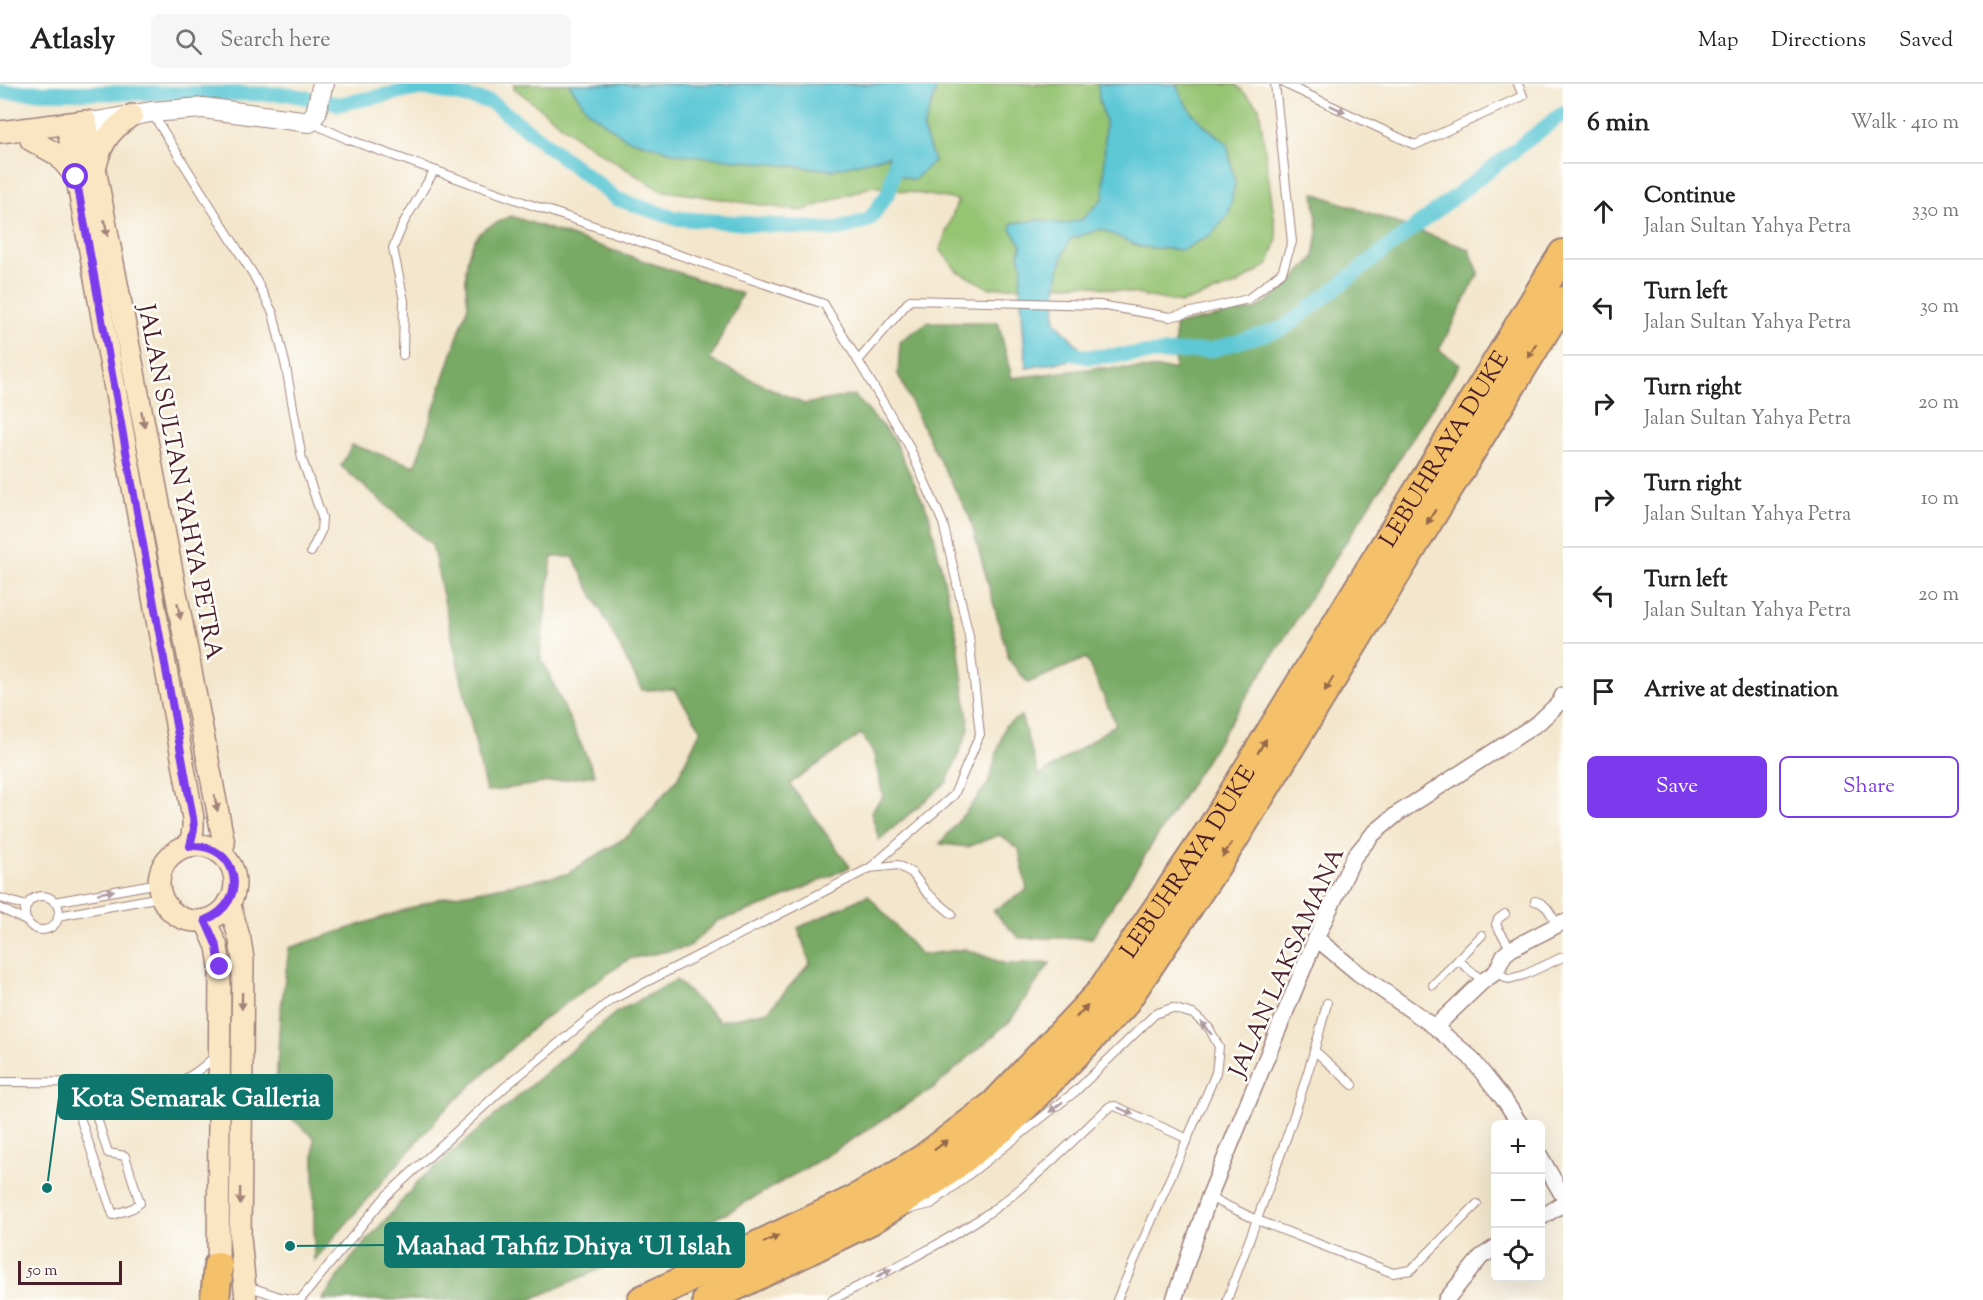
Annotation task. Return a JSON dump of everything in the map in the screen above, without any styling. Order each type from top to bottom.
[{"type":"highway","name":"LEBUHRAYA DUKE","points":[[642,1300],[854,1200],[923,1159],[994,1106],[1100,993],[1212,828],[1563,254]]},
{"type":"highway","name":"LEBUHRAYA DUKE","points":[[707,1300],[871,1220],[941,1176],[1006,1125],[1122,1006],[1233,840],[1563,301]]},
{"type":"highway","points":[[215,1300],[218,1266]]},
{"type":"main road","points":[[31,140],[86,174],[113,129],[142,114]]},
{"type":"main road","points":[[0,132],[81,127]]},
{"type":"main road","points":[[0,142],[31,140],[81,127]]},
{"type":"main road","name":"JALAN SULTAN YAHYA PETRA","points":[[81,127],[86,174],[193,818],[194,829],[190,846]]},
{"type":"main road","name":"JALAN SULTAN YAHYA PETRA","points":[[86,174],[224,844],[220,853],[232,870],[234,881],[229,902],[243,959],[240,1237],[245,1292]]},
{"type":"main road","points":[[220,853],[200,845],[177,851],[161,870],[160,890],[166,906],[174,914],[184,919],[205,920],[223,910],[229,902]]},
{"type":"main road","points":[[205,920],[217,947],[220,967],[218,1266],[224,1300]]},
{"type":"street","points":[[81,127],[142,114],[203,108],[312,117],[323,86]]},
{"type":"street","name":"JALAN LAKSAMANA","points":[[1174,1300],[1209,1197],[1316,938],[1354,857],[1373,834],[1397,814],[1538,723],[1559,703],[1563,694]]},
{"type":"street","points":[[1435,1027],[1482,981],[1496,972],[1504,955],[1511,949],[1560,923]]},
{"type":"street","points":[[1316,938],[1359,973],[1435,1027],[1470,1057],[1505,1101],[1517,1120]]},
{"type":"street","points":[[1545,1165],[1563,1196]]},
{"type":"street","points":[[1545,1215],[1563,1204]]},
{"type":"street","points":[[1446,1300],[1481,1257],[1491,1251]]},
{"type":"lane","points":[[858,361],[910,300],[1099,305],[1170,317],[1248,299],[1282,272],[1292,242],[1275,84]]},
{"type":"lane","points":[[1285,84],[1415,146],[1523,96],[1518,84]]},
{"type":"lane","points":[[142,114],[254,273],[273,313],[286,367],[302,459],[322,517],[321,531],[311,552]]},
{"type":"lane","points":[[245,1292],[298,1300],[386,1196],[505,1087],[611,1000],[870,868],[954,795],[980,734],[969,636],[943,523],[908,444],[824,304],[434,171],[347,139],[312,117]]},
{"type":"lane","points":[[403,355],[404,301],[393,248],[404,222],[434,171]]},
{"type":"lane","points":[[870,868],[898,865],[912,873],[926,892],[952,914]]},
{"type":"lane","points":[[54,902],[160,890]]},
{"type":"lane","points":[[58,916],[160,890]]},
{"type":"lane","points":[[0,908],[37,929],[48,929],[58,916],[57,906],[50,898],[39,896],[34,898],[26,906],[25,917],[28,922]]},
{"type":"lane","points":[[0,898],[26,906]]},
{"type":"lane","points":[[1535,901],[1543,903],[1560,923]]},
{"type":"lane","points":[[1505,914],[1498,919],[1496,925],[1511,949]]},
{"type":"lane","points":[[1433,985],[1482,935]]},
{"type":"lane","points":[[1496,972],[1509,979],[1524,975],[1563,957]]},
{"type":"lane","points":[[1458,960],[1482,981]]},
{"type":"lane","points":[[1227,1300],[1315,1052],[1327,1004]]},
{"type":"lane","points":[[871,1220],[931,1204],[1076,1091],[1155,1014],[1172,1008],[1193,1014],[1209,1028],[1219,1047],[1216,1072],[1117,1300]]},
{"type":"lane","points":[[0,1082],[176,1083],[202,1069],[220,1052]]},
{"type":"lane","points":[[1315,1052],[1353,1085]]},
{"type":"lane","points":[[68,1082],[113,1215],[140,1203],[125,1156],[108,1153],[86,1083]]},
{"type":"lane","points":[[176,1083],[203,1098],[219,1122]]},
{"type":"lane","points":[[832,1300],[894,1268],[981,1218],[1022,1187],[1109,1107],[1115,1106],[1188,1139]]},
{"type":"lane","points":[[1209,1197],[1257,1220],[1393,1273],[1411,1270],[1477,1204]]},
{"type":"green space","points":[[514,84],[1235,84],[1259,107],[1277,238],[1269,264],[1236,285],[1181,303],[1085,284],[989,288],[957,271],[940,249],[958,200],[873,186],[801,211],[660,190],[583,142],[514,88]]},
{"type":"green space","points":[[1314,193],[1469,249],[1479,273],[1439,350],[1460,364],[1092,938],[1019,938],[993,911],[1027,890],[1019,849],[999,835],[968,847],[940,844],[988,784],[1005,726],[1021,716],[1039,776],[1116,724],[1086,658],[1028,683],[1009,660],[970,518],[898,374],[900,341],[928,322],[998,322],[1012,378],[1097,368],[1175,369],[1175,325],[1256,309],[1286,288],[1314,257],[1318,231]]},
{"type":"green space","points":[[511,216],[742,294],[710,360],[804,404],[854,395],[893,438],[929,514],[957,637],[969,728],[947,782],[879,840],[871,812],[883,796],[873,752],[861,734],[790,784],[850,867],[769,904],[718,921],[688,947],[629,959],[538,1023],[441,1114],[314,1261],[314,1137],[275,1105],[280,1016],[289,948],[441,898],[567,874],[628,836],[677,779],[701,729],[674,689],[642,690],[573,557],[552,557],[540,655],[595,775],[486,792],[432,545],[341,466],[352,445],[415,466],[468,305],[467,259],[473,243],[481,232]]},
{"type":"green space","points":[[868,895],[921,955],[965,949],[1006,964],[1050,963],[1010,1021],[935,1087],[816,1162],[727,1213],[530,1300],[322,1300],[351,1259],[420,1180],[615,1013],[676,980],[720,1021],[768,1011],[810,963],[798,928]]},
{"type":"water","points":[[569,84],[938,84],[923,129],[934,161],[914,180],[888,172],[888,156],[831,170],[679,154],[625,138],[588,111]]},
{"type":"water","points":[[1098,84],[1176,84],[1197,118],[1227,143],[1235,183],[1229,214],[1212,234],[1183,250],[1140,247],[1101,229],[1070,239],[1059,269],[1055,321],[1088,357],[1026,368],[1020,285],[1022,266],[1019,254],[1022,245],[1011,229],[1012,223],[1039,220],[1064,224],[1083,219],[1104,197],[1105,119],[1099,100]]},
{"type":"waterway","points":[[0,92],[287,94],[339,104],[422,88],[491,102],[617,199],[674,218],[835,230],[869,220],[889,192],[897,155]]},
{"type":"waterway","points":[[1070,353],[1088,357],[1211,350],[1284,328],[1563,113]]},
{"type":"place","name":"Kota Semarak Galleria","points":[[47,1188]]},
{"type":"place","name":"Maahad Tahfiz Dhiya ‘Ul Islah","points":[[290,1246]]},
{"type":"route","points":[[76,177],[193,818],[194,829],[190,846],[200,845],[220,853],[232,870],[233,892],[229,902],[223,910],[205,920],[217,947],[220,967]]}]
